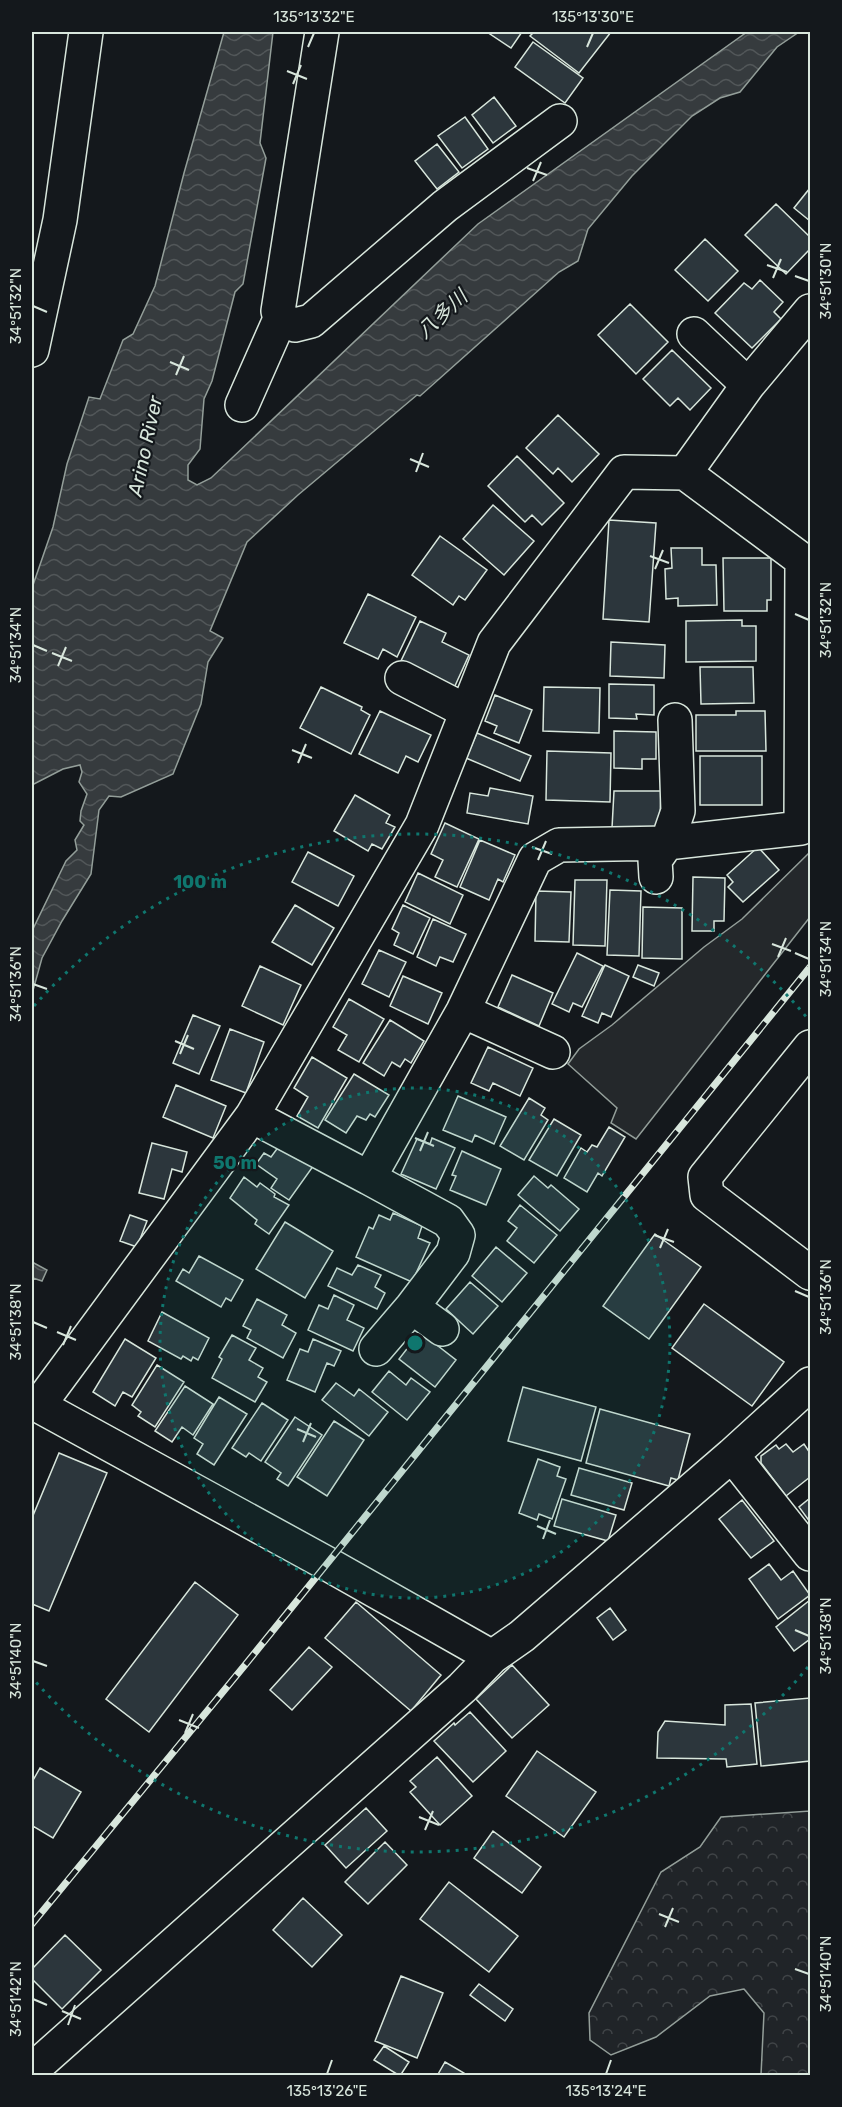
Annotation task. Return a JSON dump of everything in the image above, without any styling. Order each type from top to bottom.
[{"type":"street","points":[[33,337],[60,220],[86,32]]},
{"type":"street","points":[[242,405],[280,319],[278,311],[322,32]]},
{"type":"street","points":[[280,319],[295,325],[311,321],[446,206],[560,121]]},
{"type":"street","points":[[685,473],[748,385],[810,311]]},
{"type":"street","points":[[694,334],[748,385]]},
{"type":"street","points":[[369,1178],[463,1011],[535,859],[559,845],[667,843],[806,827],[802,560],[685,473],[624,472],[494,643],[422,825],[252,1116],[35,1403],[316,1557],[492,1657]]},
{"type":"street","points":[[402,678],[466,711]]},
{"type":"street","points":[[656,877],[656,860],[667,843],[678,811],[675,720]]},
{"type":"street","points":[[463,1011],[553,1052]]},
{"type":"street","points":[[810,1047],[705,1177],[707,1195],[810,1273]]},
{"type":"street","points":[[252,1116],[448,1221],[458,1234],[453,1253],[412,1307],[376,1349]]},
{"type":"street","points":[[412,1307],[442,1329]]},
{"type":"street","points":[[32,2070],[462,1688],[492,1657],[522,1636],[732,1455],[810,1384]]},
{"type":"street","points":[[732,1455],[796,1549]]},
{"type":"green space","points":[[810,1811],[810,2075],[761,2075],[764,2013],[744,1989],[710,1996],[656,2037],[611,2055],[590,2040],[589,2013],[661,1872],[700,1847],[721,1817]]},
{"type":"shaded area","points":[[810,852],[810,917],[636,1139],[611,1123],[617,1108],[568,1064],[579,1049],[612,1025],[704,947],[742,919]]},
{"type":"water","points":[[224,32],[273,32],[260,143],[266,158],[243,284],[235,292],[212,381],[204,399],[200,449],[188,465],[188,480],[197,485],[211,478],[478,224],[747,32],[799,32],[777,47],[740,92],[720,98],[692,116],[632,176],[588,229],[578,261],[559,272],[420,396],[417,395],[298,495],[247,542],[210,631],[223,638],[208,662],[201,704],[173,774],[121,797],[109,796],[99,810],[91,874],[42,958],[32,994],[32,931],[66,861],[77,850],[75,840],[84,825],[80,821],[87,794],[79,782],[82,772],[80,765],[63,769],[32,785],[32,588],[53,527],[67,464],[89,397],[100,399],[123,340],[133,334],[155,286]]},
{"type":"water","points":[[32,1262],[47,1270],[42,1281],[33,1278],[32,1284]]},
{"type":"building","points":[[487,32],[522,32],[511,48]]},
{"type":"building","points":[[534,32],[611,32],[579,73],[530,36]]},
{"type":"building","points":[[533,42],[583,78],[565,103],[515,67]]},
{"type":"building","points":[[494,97],[516,126],[493,143],[472,115]]},
{"type":"building","points":[[465,117],[488,149],[462,168],[438,136]]},
{"type":"building","points":[[437,144],[459,172],[437,189],[415,161]]},
{"type":"building","points":[[810,188],[810,221],[794,208]]},
{"type":"building","points":[[776,204],[810,237],[810,249],[786,274],[745,235]]},
{"type":"building","points":[[705,239],[738,271],[708,301],[675,270]]},
{"type":"building","points":[[760,280],[783,302],[774,312],[781,319],[752,348],[715,313],[744,283],[752,289]]},
{"type":"building","points":[[630,304],[668,342],[636,374],[598,335]]},
{"type":"building","points":[[672,350],[711,388],[690,410],[678,398],[670,406],[643,379]]},
{"type":"building","points":[[558,415],[599,454],[572,482],[558,468],[553,474],[526,448]]},
{"type":"building","points":[[517,456],[564,503],[542,525],[532,515],[525,522],[488,486]]},
{"type":"building","points":[[493,505],[534,541],[504,575],[463,539]]},
{"type":"building","points":[[609,520],[656,523],[649,622],[603,619]]},
{"type":"building","points":[[440,536],[487,570],[465,600],[459,596],[453,605],[412,575]]},
{"type":"building","points":[[671,548],[702,548],[702,565],[716,565],[717,605],[678,606],[678,598],[666,599],[665,569],[672,568]]},
{"type":"building","points":[[723,558],[771,558],[771,600],[767,600],[767,611],[724,611]]},
{"type":"building","points":[[368,594],[416,617],[397,657],[383,649],[378,659],[344,643]]},
{"type":"building","points":[[742,620],[742,626],[756,626],[756,661],[686,662],[686,621]]},
{"type":"building","points":[[420,621],[446,633],[442,642],[469,655],[454,688],[400,663]]},
{"type":"building","points":[[611,642],[665,645],[664,678],[610,676]]},
{"type":"building","points":[[700,667],[753,667],[754,703],[701,704]]},
{"type":"building","points":[[609,684],[654,685],[654,715],[636,714],[637,719],[609,718]]},
{"type":"building","points":[[321,687],[362,707],[361,710],[370,715],[351,754],[300,728]]},
{"type":"building","points":[[544,687],[600,688],[599,733],[543,731]]},
{"type":"building","points":[[495,695],[532,710],[519,743],[494,733],[497,726],[485,721]]},
{"type":"building","points":[[380,711],[431,735],[418,762],[406,756],[398,773],[359,754]]},
{"type":"building","points":[[736,711],[765,711],[766,751],[696,751],[696,715],[736,715]]},
{"type":"building","points":[[614,731],[656,732],[656,759],[642,759],[642,769],[614,768]]},
{"type":"building","points":[[477,733],[531,756],[520,781],[466,758]]},
{"type":"building","points":[[547,751],[611,753],[610,802],[546,800]]},
{"type":"building","points":[[700,756],[762,756],[762,805],[700,805]]},
{"type":"building","points":[[490,788],[533,796],[528,824],[467,813],[470,793],[488,796]]},
{"type":"building","points":[[614,791],[661,791],[660,821],[653,829],[612,828]]},
{"type":"building","points":[[355,795],[390,815],[386,823],[395,827],[382,849],[372,844],[368,851],[334,831]]},
{"type":"building","points":[[445,823],[479,839],[457,887],[435,877],[443,860],[431,854]]},
{"type":"building","points":[[480,840],[515,855],[503,882],[498,879],[489,900],[460,887]]},
{"type":"building","points":[[758,847],[779,870],[743,902],[728,887],[733,882],[727,875]]},
{"type":"building","points":[[308,852],[354,876],[338,906],[292,882]]},
{"type":"building","points":[[418,873],[463,895],[450,924],[405,902]]},
{"type":"building","points":[[693,877],[725,878],[724,921],[714,921],[714,931],[692,931]]},
{"type":"building","points":[[575,880],[607,880],[605,946],[573,945]]},
{"type":"building","points":[[610,890],[641,891],[639,956],[607,955]]},
{"type":"building","points":[[536,891],[571,892],[569,942],[535,941]]},
{"type":"building","points":[[295,905],[334,928],[312,965],[272,942]]},
{"type":"building","points":[[403,905],[430,918],[413,954],[394,945],[399,933],[392,929]]},
{"type":"building","points":[[643,907],[682,908],[682,959],[642,958]]},
{"type":"building","points":[[433,919],[466,934],[453,962],[440,957],[436,966],[417,957]]},
{"type":"building","points":[[379,950],[406,962],[389,997],[362,984]]},
{"type":"building","points":[[577,953],[603,966],[582,1007],[573,1003],[569,1012],[552,1004]]},
{"type":"building","points":[[605,965],[629,976],[611,1017],[602,1013],[598,1023],[582,1016]]},
{"type":"building","points":[[638,965],[659,973],[654,986],[633,977]]},
{"type":"building","points":[[260,966],[301,985],[283,1025],[242,1006]]},
{"type":"building","points":[[512,975],[553,993],[539,1026],[498,1007]]},
{"type":"building","points":[[403,976],[442,993],[428,1024],[390,1006]]},
{"type":"building","points":[[349,999],[384,1019],[359,1062],[338,1050],[347,1035],[333,1027]]},
{"type":"building","points":[[193,1015],[220,1026],[199,1074],[173,1063]]},
{"type":"building","points":[[390,1020],[424,1041],[411,1063],[405,1059],[400,1067],[392,1062],[384,1076],[363,1063]]},
{"type":"building","points":[[230,1029],[264,1042],[246,1093],[211,1080]]},
{"type":"building","points":[[488,1047],[533,1068],[520,1096],[493,1083],[489,1091],[471,1083]]},
{"type":"building","points":[[312,1057],[347,1078],[318,1128],[297,1116],[308,1097],[294,1088]]},
{"type":"building","points":[[354,1074],[389,1095],[375,1117],[370,1114],[366,1120],[357,1116],[346,1133],[325,1120]]},
{"type":"building","points":[[176,1085],[226,1106],[213,1138],[163,1117]]},
{"type":"building","points":[[458,1096],[506,1117],[494,1144],[475,1135],[472,1142],[443,1130]]},
{"type":"building","points":[[529,1098],[545,1108],[541,1115],[548,1120],[524,1160],[500,1146]]},
{"type":"building","points":[[554,1119],[581,1135],[557,1176],[529,1160]]},
{"type":"building","points":[[609,1127],[625,1137],[602,1176],[598,1173],[587,1192],[564,1178],[581,1148],[587,1152],[592,1145],[597,1147]]},
{"type":"building","points":[[432,1138],[455,1148],[436,1189],[401,1174],[417,1139],[430,1144]]},
{"type":"building","points":[[282,1142],[314,1165],[289,1200],[271,1188],[277,1179],[256,1164],[264,1153],[271,1157]]},
{"type":"building","points":[[152,1143],[187,1152],[182,1172],[172,1169],[164,1199],[139,1193]]},
{"type":"building","points":[[462,1151],[501,1169],[486,1205],[450,1190],[456,1176],[452,1175]]},
{"type":"building","points":[[534,1176],[548,1188],[551,1185],[579,1209],[560,1231],[518,1195]]},
{"type":"building","points":[[244,1177],[257,1187],[260,1183],[275,1194],[274,1197],[289,1205],[269,1234],[255,1224],[257,1220],[230,1198]]},
{"type":"building","points":[[520,1205],[557,1235],[534,1263],[507,1241],[517,1228],[508,1221]]},
{"type":"building","points":[[393,1213],[422,1226],[418,1238],[430,1243],[412,1282],[356,1257],[369,1227],[373,1229],[379,1215],[390,1220]]},
{"type":"building","points":[[130,1215],[147,1221],[137,1247],[120,1241]]},
{"type":"building","points":[[285,1222],[333,1251],[305,1298],[256,1269]]},
{"type":"building","points":[[655,1234],[701,1267],[649,1339],[603,1306]]},
{"type":"building","points":[[496,1247],[527,1273],[502,1302],[472,1276]]},
{"type":"building","points":[[199,1256],[243,1280],[231,1301],[226,1298],[221,1307],[176,1281],[183,1269],[189,1273]]},
{"type":"building","points":[[358,1265],[381,1275],[375,1287],[385,1293],[377,1309],[328,1286],[337,1268],[352,1275]]},
{"type":"building","points":[[470,1282],[498,1306],[473,1334],[446,1309]]},
{"type":"building","points":[[334,1295],[354,1305],[347,1320],[364,1328],[353,1351],[308,1330],[319,1305],[328,1309]]},
{"type":"building","points":[[257,1299],[287,1315],[282,1325],[296,1333],[283,1358],[247,1338],[251,1330],[243,1326]]},
{"type":"building","points":[[704,1304],[784,1362],[752,1406],[672,1348]]},
{"type":"building","points":[[162,1312],[209,1338],[198,1360],[193,1357],[191,1361],[183,1356],[181,1359],[148,1341]]},
{"type":"building","points":[[420,1332],[456,1360],[435,1387],[399,1359]]},
{"type":"building","points":[[232,1335],[256,1348],[249,1360],[263,1368],[258,1377],[267,1382],[255,1402],[212,1378],[222,1359],[219,1357]]},
{"type":"building","points":[[125,1339],[156,1358],[132,1397],[123,1392],[115,1406],[93,1392]]},
{"type":"building","points":[[313,1339],[341,1351],[334,1366],[327,1363],[315,1392],[287,1380],[300,1349],[308,1352]]},
{"type":"building","points":[[157,1365],[184,1382],[155,1427],[138,1416],[141,1412],[132,1405]]},
{"type":"building","points":[[389,1371],[406,1385],[411,1378],[430,1392],[407,1420],[372,1392]]},
{"type":"building","points":[[336,1383],[354,1396],[359,1389],[388,1412],[369,1436],[322,1400]]},
{"type":"building","points":[[185,1386],[213,1404],[193,1435],[182,1427],[172,1442],[155,1431]]},
{"type":"building","points":[[523,1387],[596,1407],[581,1461],[508,1441]]},
{"type":"building","points":[[219,1397],[247,1414],[214,1465],[197,1454],[203,1444],[194,1438]]},
{"type":"building","points":[[262,1403],[288,1420],[261,1461],[249,1453],[246,1457],[232,1448]]},
{"type":"building","points":[[600,1409],[690,1434],[678,1480],[671,1478],[669,1486],[586,1463]]},
{"type":"building","points":[[295,1417],[322,1435],[288,1486],[277,1479],[281,1473],[265,1462]]},
{"type":"building","points":[[334,1421],[364,1440],[327,1496],[297,1477]]},
{"type":"building","points":[[786,1444],[793,1452],[804,1444],[810,1453],[810,1477],[786,1496],[761,1463],[761,1456],[776,1445],[779,1449]]},
{"type":"building","points":[[59,1453],[107,1473],[49,1611],[32,1604],[32,1518]]},
{"type":"building","points":[[538,1459],[560,1467],[557,1476],[566,1479],[552,1519],[539,1514],[537,1520],[519,1513]]},
{"type":"building","points":[[579,1468],[632,1483],[624,1510],[571,1495]]},
{"type":"building","points":[[810,1498],[810,1522],[799,1507]]},
{"type":"building","points":[[562,1499],[616,1515],[608,1541],[554,1526]]},
{"type":"building","points":[[742,1500],[774,1541],[751,1558],[719,1519]]},
{"type":"building","points":[[769,1564],[781,1580],[793,1571],[810,1595],[778,1619],[749,1579]]},
{"type":"building","points":[[195,1582],[238,1615],[149,1732],[106,1699]]},
{"type":"building","points":[[810,1600],[810,1639],[794,1651],[776,1627]]},
{"type":"building","points":[[356,1602],[441,1675],[411,1711],[325,1638]]},
{"type":"building","points":[[610,1608],[626,1630],[613,1640],[597,1618]]},
{"type":"building","points":[[309,1647],[332,1667],[292,1710],[270,1690]]},
{"type":"building","points":[[512,1665],[549,1705],[512,1738],[476,1699]]},
{"type":"building","points":[[810,1698],[810,1761],[761,1766],[755,1703]]},
{"type":"building","points":[[751,1704],[757,1764],[727,1767],[726,1759],[657,1758],[658,1732],[665,1721],[725,1725],[725,1705]]},
{"type":"building","points":[[470,1712],[506,1751],[473,1782],[434,1741]]},
{"type":"building","points":[[537,1751],[596,1792],[564,1837],[506,1796]]},
{"type":"building","points":[[437,1757],[472,1796],[440,1825],[410,1792],[416,1787],[410,1781]]},
{"type":"building","points":[[40,1768],[81,1792],[53,1838],[33,1826],[32,1829],[32,1782]]},
{"type":"building","points":[[366,1808],[387,1831],[346,1868],[325,1845]]},
{"type":"building","points":[[493,1831],[541,1867],[522,1893],[474,1858]]},
{"type":"building","points":[[385,1842],[407,1865],[368,1904],[345,1882]]},
{"type":"building","points":[[449,1882],[518,1936],[489,1972],[420,1919]]},
{"type":"building","points":[[303,1898],[342,1935],[312,1967],[273,1930]]},
{"type":"building","points":[[65,1935],[101,1970],[62,2009],[32,1979],[32,1969]]},
{"type":"building","points":[[401,1976],[443,1993],[417,2058],[375,2041]]},
{"type":"building","points":[[479,1984],[513,2009],[505,2021],[470,1995]]},
{"type":"building","points":[[384,2046],[409,2062],[400,2076],[374,2060]]},
{"type":"building","points":[[445,2062],[464,2073],[463,2076],[437,2076]]},
{"type":"railway","points":[[32,1924],[245,1665],[810,967]]},
{"type":"water label","name":"八多川","points":[[442,314]]},
{"type":"water label","name":"Arino River","points":[[145,446]]}]
